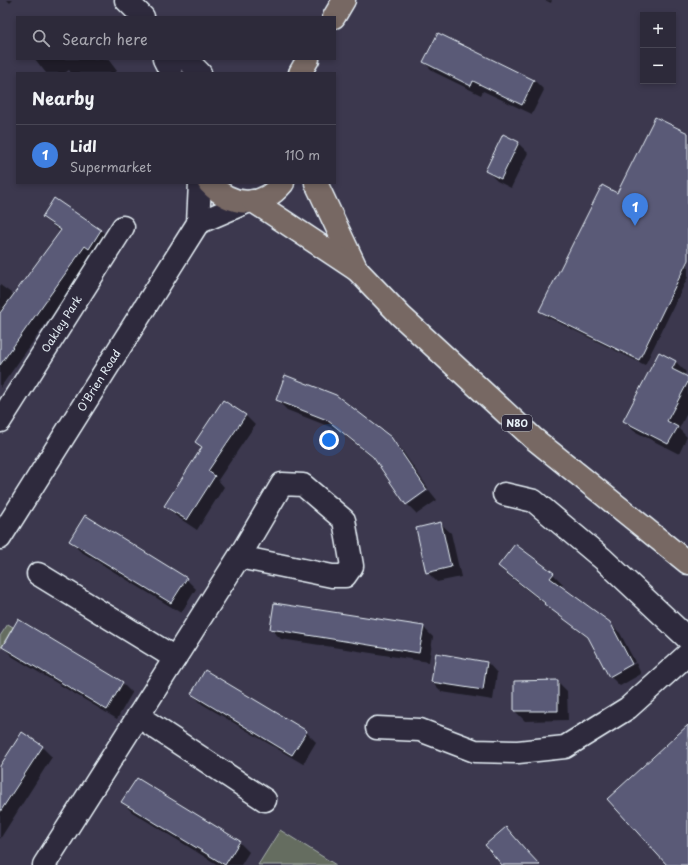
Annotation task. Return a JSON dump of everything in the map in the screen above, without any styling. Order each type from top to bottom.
[{"type":"main road","points":[[335,16],[344,0]]},
{"type":"main road","points":[[301,72],[307,60]]},
{"type":"main road","name":"N80","points":[[210,184],[218,192],[232,200],[250,202],[357,270],[401,316],[533,438],[688,563]]},
{"type":"main road","points":[[250,202],[262,199],[276,191],[282,184]]},
{"type":"main road","name":"N80","points":[[316,184],[357,270]]},
{"type":"street","points":[[126,0],[142,16]]},
{"type":"street","points":[[164,60],[170,72]]},
{"type":"street","points":[[187,60],[199,72]]},
{"type":"street","name":"O'Brien Road","points":[[0,538],[198,224],[200,184]]},
{"type":"street","points":[[198,224],[250,202]]},
{"type":"street","name":"Oakley Park","points":[[0,421],[123,227]]},
{"type":"street","points":[[44,865],[239,557],[282,484],[304,485],[344,520],[352,566],[345,576],[332,576],[239,557]]},
{"type":"street","points":[[504,494],[534,501],[603,559],[688,639]]},
{"type":"street","points":[[38,574],[175,658]]},
{"type":"street","points":[[377,728],[420,730],[475,751],[518,752],[565,747],[628,708],[688,654]]},
{"type":"street","points":[[138,716],[265,800]]},
{"type":"shaded area","points":[[8,624],[13,627],[0,649],[0,636]]},
{"type":"shaded area","points":[[280,830],[336,865],[258,865]]},
{"type":"building","points":[[438,33],[534,80],[522,105],[473,81],[471,86],[423,62]]},
{"type":"building","points":[[655,117],[688,133],[688,260],[639,360],[539,311],[602,185],[617,193]]},
{"type":"building","points":[[503,134],[519,142],[501,179],[485,171]]},
{"type":"building","points":[[54,198],[101,230],[89,249],[85,246],[0,365],[0,313],[61,230],[42,217]]},
{"type":"building","points":[[659,352],[676,361],[672,369],[688,377],[688,382],[667,421],[678,427],[668,444],[623,421]]},
{"type":"building","points":[[285,375],[336,395],[391,437],[427,490],[406,505],[373,457],[327,420],[276,400]]},
{"type":"building","points":[[223,400],[246,415],[208,471],[215,476],[187,520],[164,506],[202,447],[195,442]]},
{"type":"building","points":[[85,515],[187,578],[171,603],[69,541]]},
{"type":"building","points":[[441,522],[451,567],[426,573],[416,528]]},
{"type":"building","points":[[515,544],[554,573],[550,578],[610,622],[632,664],[609,677],[588,637],[544,604],[545,603],[498,566]]},
{"type":"building","points":[[274,603],[424,626],[419,653],[270,629]]},
{"type":"building","points":[[18,619],[123,682],[107,710],[2,647]]},
{"type":"building","points":[[436,653],[487,662],[483,690],[431,682]]},
{"type":"building","points":[[205,670],[307,731],[292,755],[191,694]]},
{"type":"building","points":[[558,680],[558,711],[514,711],[514,681]]},
{"type":"building","points":[[688,725],[688,865],[667,865],[607,799]]},
{"type":"building","points":[[22,732],[43,746],[0,812],[0,766]]},
{"type":"building","points":[[137,778],[240,841],[225,865],[121,802]]},
{"type":"building","points":[[506,827],[540,865],[502,865],[485,845]]},
{"type":"place","name":"Lidl","points":[[635,226]]}]
